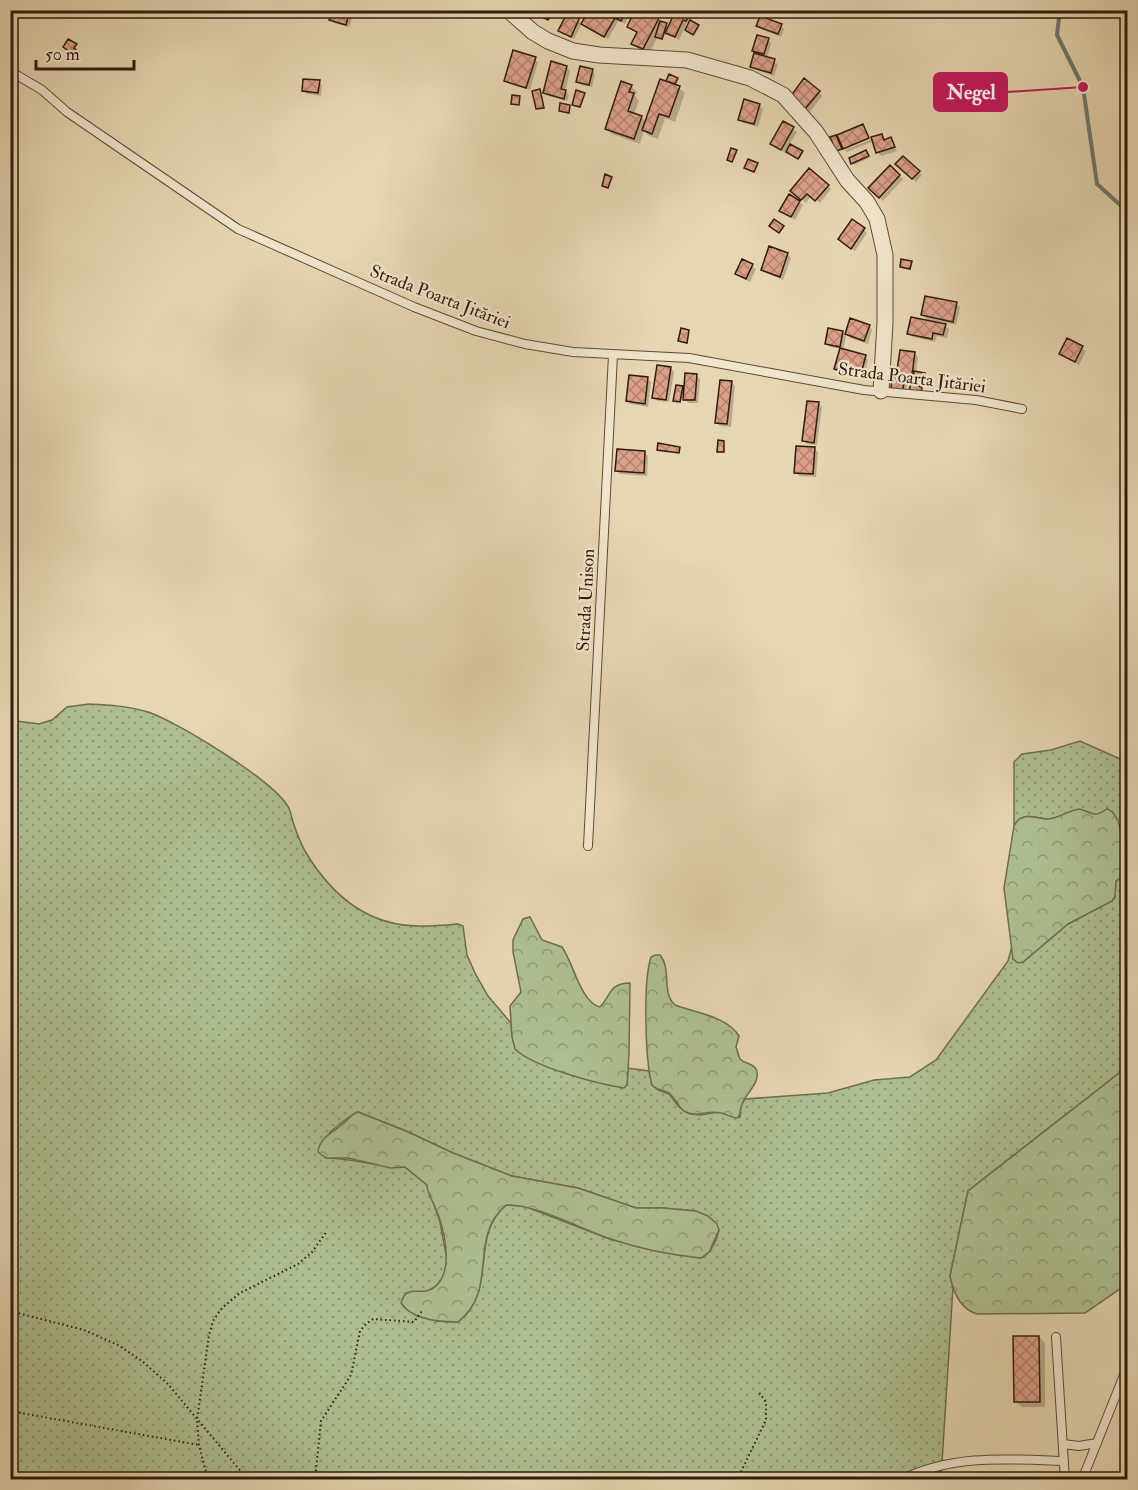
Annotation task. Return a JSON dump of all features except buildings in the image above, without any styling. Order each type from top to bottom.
[{"type":"street","points":[[508,10],[533,32],[573,51],[599,55],[687,60],[750,78],[783,95],[816,132],[847,180],[867,202],[877,219],[885,255],[885,332],[881,391]]},
{"type":"lane","name":"Strada Poarta Jităriei","points":[[10,71],[42,90],[67,112],[238,229],[414,307],[476,331],[525,344],[573,352],[689,358],[864,390],[976,400],[1022,409]]},
{"type":"lane","name":"Strada Unison","points":[[588,846],[613,355]]},
{"type":"lane","points":[[1056,1337],[1065,1479]]},
{"type":"lane","points":[[1082,1479],[1128,1365]]},
{"type":"lane","points":[[1063,1444],[1079,1446],[1097,1443]]},
{"type":"lane","points":[[902,1479],[934,1466],[988,1459],[1064,1461]]},
{"type":"path","points":[[208,1479],[199,1445],[196,1420],[213,1321],[222,1308],[240,1293],[298,1264],[312,1252],[327,1231]]},
{"type":"path","points":[[10,1311],[84,1330],[118,1345],[142,1360],[168,1384],[248,1479]]},
{"type":"path","points":[[315,1479],[321,1421],[351,1375],[360,1331],[373,1319],[414,1322],[422,1311]]},
{"type":"path","points":[[737,1479],[766,1420],[766,1402],[759,1391]]},
{"type":"path","points":[[10,1411],[199,1445]]},
{"type":"green space","points":[[89,704],[126,707],[148,712],[180,727],[222,752],[262,781],[287,805],[301,844],[315,867],[339,894],[353,905],[385,921],[403,925],[458,924],[463,926],[467,955],[488,996],[511,1023],[512,1037],[627,1085],[628,1068],[649,1071],[658,1090],[669,1094],[679,1107],[690,1114],[700,1115],[719,1112],[740,1117],[741,1105],[745,1099],[828,1093],[874,1080],[910,1077],[936,1060],[1008,961],[1012,946],[1013,959],[1023,962],[1068,924],[1112,901],[1115,897],[1116,881],[1125,875],[1126,857],[1122,830],[1107,809],[1097,814],[1076,810],[1049,819],[1024,817],[1014,826],[1014,762],[1022,754],[1051,750],[1080,741],[1127,762],[1127,1067],[968,1191],[950,1276],[953,1287],[941,1479],[11,1479],[10,720],[39,724],[52,720],[67,707]],"holes":[[[358,1112],[453,1153],[512,1176],[578,1188],[636,1208],[696,1211],[719,1230],[717,1238],[711,1250],[701,1258],[612,1240],[524,1206],[506,1205],[495,1218],[488,1233],[481,1280],[470,1309],[458,1322],[436,1321],[411,1312],[426,1292],[436,1286],[444,1276],[447,1260],[440,1222],[427,1185],[405,1167],[326,1158],[330,1132]]]},
{"type":"green space","points":[[1080,809],[1094,814],[1107,809],[1115,815],[1126,846],[1125,875],[1116,881],[1115,897],[1112,901],[1068,924],[1023,962],[1018,963],[1013,959],[1004,888],[1014,826],[1024,817],[1048,819]]},
{"type":"green space","points":[[530,917],[542,940],[562,947],[583,990],[593,1004],[600,1007],[614,988],[630,983],[629,1055],[627,1085],[624,1088],[583,1079],[551,1068],[524,1056],[515,1049],[510,1006],[521,992],[513,952],[513,940],[523,919]]},
{"type":"green space","points":[[660,955],[664,961],[668,994],[675,1005],[710,1016],[734,1029],[739,1036],[736,1047],[740,1059],[756,1069],[757,1079],[741,1106],[738,1118],[716,1112],[689,1113],[682,1109],[669,1093],[652,1085],[648,1058],[646,1001],[648,968],[651,957]]},
{"type":"green space","points":[[1127,1067],[1127,1284],[1085,1313],[977,1314],[971,1312],[958,1299],[950,1276],[968,1191]]},
{"type":"green space","points":[[358,1112],[512,1176],[578,1188],[636,1208],[696,1211],[708,1216],[717,1224],[719,1230],[709,1252],[701,1258],[690,1257],[633,1246],[530,1208],[506,1205],[494,1218],[488,1233],[478,1294],[471,1309],[458,1322],[419,1316],[406,1309],[401,1303],[407,1293],[430,1290],[435,1287],[445,1270],[446,1259],[442,1226],[427,1185],[405,1167],[391,1168],[348,1158],[326,1158],[318,1152],[324,1139]]},
{"type":"waterway","points":[[1060,10],[1057,35],[1083,87],[1097,184],[1128,212]]},
{"type":"place","name":"Negel","points":[[1083,87]]}]
